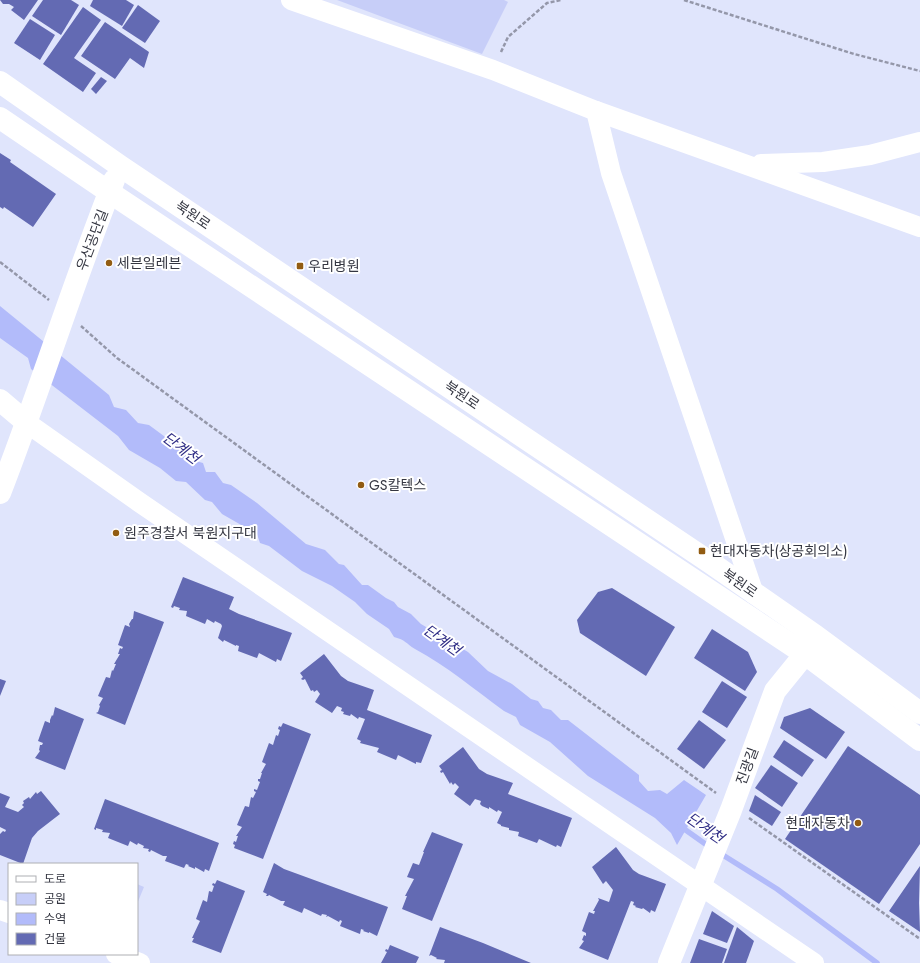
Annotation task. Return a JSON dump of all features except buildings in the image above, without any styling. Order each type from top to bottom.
[{"type":"street","points":[[292,0],[493,70],[596,111],[920,226]]},
{"type":"street","name":"북원로","points":[[0,82],[120,166],[711,562],[754,594],[816,636],[920,713]]},
{"type":"street","points":[[596,111],[611,173],[754,594]]},
{"type":"street","name":"북원로","points":[[0,118],[805,654],[920,740]]},
{"type":"street","points":[[751,165],[823,162],[870,155],[920,142]]},
{"type":"street","name":"우산공단길","points":[[27,423],[64,313],[120,166]]},
{"type":"street","points":[[0,400],[27,423],[139,502],[702,883],[814,963]]},
{"type":"street","points":[[0,493],[27,423]]},
{"type":"street","name":"진광길","points":[[668,963],[732,808],[775,690],[805,654],[816,636]]},
{"type":"street","points":[[119,955],[140,963]]},
{"type":"path","points":[[493,70],[508,37],[547,3],[561,0]]},
{"type":"path","points":[[684,0],[854,54],[920,71]]},
{"type":"path","points":[[0,262],[117,358],[732,808],[920,939]]},
{"type":"green space","points":[[337,0],[504,0],[508,2],[482,54]]},
{"type":"green space","points":[[138,884],[144,887],[138,902]]},
{"type":"water","points":[[0,306],[109,395],[114,407],[126,410],[138,423],[149,425],[168,439],[175,440],[191,455],[192,460],[203,463],[206,472],[215,472],[223,483],[231,485],[257,503],[306,544],[325,550],[339,564],[344,565],[362,585],[368,585],[394,602],[398,607],[411,614],[421,624],[468,652],[488,671],[512,684],[531,699],[538,701],[543,708],[551,710],[561,720],[568,720],[639,775],[639,781],[648,791],[660,790],[667,794],[684,780],[706,795],[677,845],[671,833],[655,818],[588,776],[550,742],[520,725],[516,717],[504,711],[461,678],[403,641],[394,637],[389,629],[367,614],[355,602],[332,586],[302,571],[269,546],[260,543],[257,534],[222,514],[212,502],[205,500],[186,482],[176,481],[160,468],[129,450],[118,436],[31,369],[28,358],[0,338]]},
{"type":"waterway","name":"단계천","points":[[680,826],[711,848]]},
{"type":"waterway","name":"단계천","points":[[718,852],[777,889],[877,963]]},
{"type":"place","name":"세븐일레븐","points":[[109,263]]},
{"type":"place","name":"우리병원","points":[[300,266]]},
{"type":"place","name":"GS칼텍스","points":[[361,485]]},
{"type":"place","name":"원주경찰서 북원지구대","points":[[116,533]]},
{"type":"place","name":"현대자동차(상공회의소)","points":[[702,551]]},
{"type":"place","name":"현대자동차","points":[[858,823]]}]
